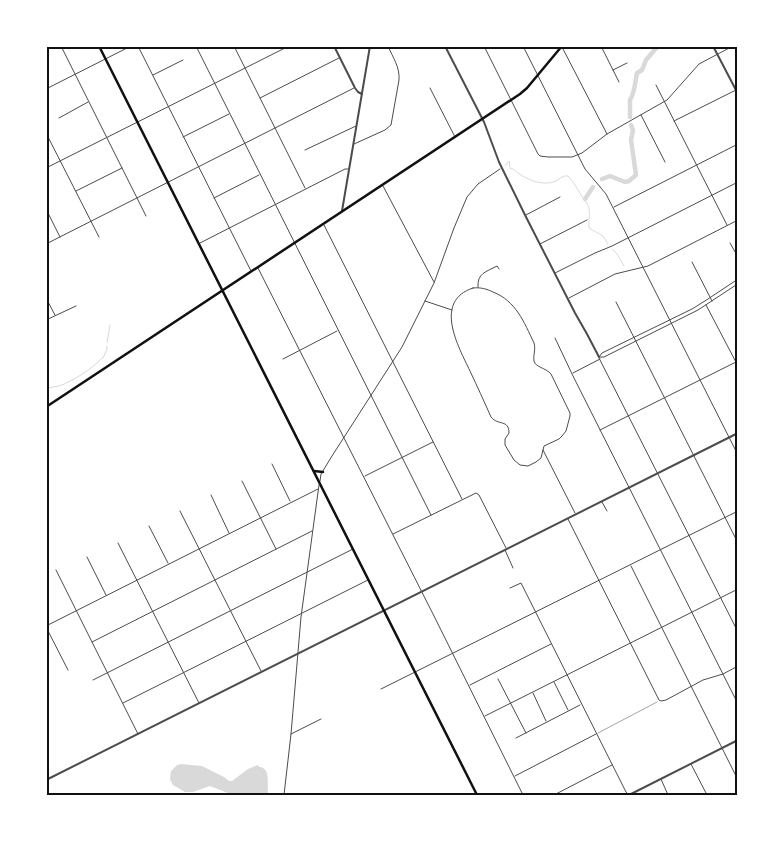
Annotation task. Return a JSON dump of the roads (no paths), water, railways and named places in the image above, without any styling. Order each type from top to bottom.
[{"type":"main road","points":[[99,46],[476,795]]},
{"type":"main road","points":[[46,407],[511,100],[527,88],[562,46]]},
{"type":"main road","points":[[314,472],[323,472]]},
{"type":"street","points":[[61,46],[146,216]]},
{"type":"street","points":[[46,89],[131,46]]},
{"type":"street","points":[[138,46],[251,272]]},
{"type":"street","points":[[196,46],[431,515]]},
{"type":"street","points":[[234,46],[306,190]]},
{"type":"street","points":[[46,168],[289,46]]},
{"type":"street","points":[[334,46],[355,88],[362,94]]},
{"type":"street","points":[[342,212],[370,46]]},
{"type":"street","points":[[353,144],[357,144],[385,130],[391,125],[400,74],[388,46]]},
{"type":"street","points":[[445,46],[482,120],[502,168],[525,215],[738,632]]},
{"type":"street","points":[[484,46],[539,155],[544,157],[577,155],[607,134],[664,101],[699,64],[733,46]]},
{"type":"street","points":[[523,46],[577,155],[587,172],[604,192],[612,207],[738,454]]},
{"type":"street","points":[[562,46],[607,134]]},
{"type":"street","points":[[601,46],[618,82]]},
{"type":"street","points":[[714,46],[738,94]]},
{"type":"street","points":[[260,99],[340,58]]},
{"type":"street","points":[[152,76],[184,60]]},
{"type":"street","points":[[613,70],[627,63]]},
{"type":"street","points":[[656,85],[727,225]]},
{"type":"street","points":[[46,244],[355,88]]},
{"type":"street","points":[[430,88],[455,138]]},
{"type":"street","points":[[674,121],[737,90]]},
{"type":"street","points":[[59,118],[89,102]]},
{"type":"street","points":[[183,137],[230,114]]},
{"type":"street","points":[[641,114],[665,162]]},
{"type":"street","points":[[305,150],[353,126],[357,126]]},
{"type":"street","points":[[46,133],[98,237]]},
{"type":"street","points":[[612,207],[738,144]]},
{"type":"street","points":[[76,192],[122,168]]},
{"type":"street","points":[[284,795],[297,654],[313,530],[323,472],[402,347],[434,283],[467,197],[478,184],[502,168]]},
{"type":"street","points":[[199,243],[345,169],[349,169]]},
{"type":"street","points":[[214,198],[260,175]]},
{"type":"street","points":[[555,273],[738,182]]},
{"type":"street","points":[[383,185],[434,283]]},
{"type":"street","points":[[525,215],[560,197]]},
{"type":"street","points":[[46,209],[60,237]]},
{"type":"street","points":[[540,244],[587,220]]},
{"type":"street","points":[[567,298],[615,274],[643,267],[738,220]]},
{"type":"street","points":[[324,224],[462,499]]},
{"type":"street","points":[[730,243],[738,257]]},
{"type":"street","points":[[692,262],[712,301]]},
{"type":"street","points":[[478,288],[477,280],[482,274],[497,266],[499,269]]},
{"type":"street","points":[[258,268],[523,795]]},
{"type":"street","points":[[599,358],[602,353],[670,320],[705,301],[737,280]]},
{"type":"street","points":[[572,373],[706,305],[736,285],[737,280]]},
{"type":"street","points":[[478,288],[487,289],[503,296],[520,313],[536,347],[534,360],[536,366],[548,370],[551,374],[570,413],[566,431],[559,439],[547,444],[543,449],[541,458],[528,466],[520,465],[514,460],[505,445],[505,438],[509,433],[508,427],[491,417],[454,338],[451,323],[456,300],[462,293],[478,288]]},
{"type":"street","points":[[46,298],[55,316]]},
{"type":"street","points":[[424,301],[453,310]]},
{"type":"street","points":[[705,301],[738,366]]},
{"type":"street","points":[[616,302],[738,543]]},
{"type":"street","points":[[46,320],[76,306]]},
{"type":"street","points":[[283,359],[338,330]]},
{"type":"street","points":[[555,338],[738,704]]},
{"type":"street","points":[[600,430],[737,362]]},
{"type":"street","points":[[46,780],[738,433]]},
{"type":"street","points":[[364,477],[433,442]]},
{"type":"street","points":[[543,449],[576,514]]},
{"type":"street","points":[[272,464],[291,502]]},
{"type":"street","points":[[242,481],[276,549]]},
{"type":"street","points":[[68,670],[46,626],[319,489]]},
{"type":"street","points":[[392,534],[476,493],[482,500],[513,568]]},
{"type":"street","points":[[211,496],[230,533]]},
{"type":"street","points":[[602,501],[607,511]]},
{"type":"street","points":[[180,510],[261,672]]},
{"type":"street","points":[[381,689],[738,511]]},
{"type":"street","points":[[568,518],[661,701],[738,666]]},
{"type":"street","points":[[149,526],[168,564]]},
{"type":"street","points":[[92,642],[313,530]]},
{"type":"street","points":[[118,543],[199,703]]},
{"type":"street","points":[[93,680],[353,549]]},
{"type":"street","points":[[87,557],[106,595]]},
{"type":"street","points":[[630,565],[738,780]]},
{"type":"street","points":[[56,570],[138,734]]},
{"type":"street","points":[[123,703],[369,580]]},
{"type":"street","points":[[510,588],[521,583],[596,734],[629,795],[738,740]]},
{"type":"street","points":[[484,716],[738,588]]},
{"type":"street","points":[[469,685],[552,643]]},
{"type":"street","points":[[498,679],[526,734]]},
{"type":"street","points":[[554,681],[569,711]]},
{"type":"street","points":[[532,692],[547,722]]},
{"type":"street","points":[[516,738],[580,706]]},
{"type":"street","points":[[291,734],[321,719]]},
{"type":"street","points":[[514,776],[596,734]]},
{"type":"street","points":[[691,763],[707,795]]},
{"type":"street","points":[[554,795],[612,765]]},
{"type":"street","points":[[660,779],[668,795]]},
{"type":"lane","points":[[596,734],[657,702]]},
{"type":"waterway","points":[[630,117],[630,100],[637,73],[642,70],[646,60],[658,46]]},
{"type":"waterway","points":[[602,179],[610,176],[625,182],[636,175],[631,125]]},
{"type":"waterway","points":[[505,166],[509,161],[511,169],[527,178],[543,183],[553,182],[568,176],[588,206],[589,228],[603,236],[608,244]]},
{"type":"waterway","points":[[585,199],[593,187]]},
{"type":"waterway","points":[[612,249],[624,266]]},
{"type":"waterway","points":[[107,343],[110,325]]},
{"type":"waterway","points":[[47,388],[64,384],[88,370],[103,358],[107,346]]}]
